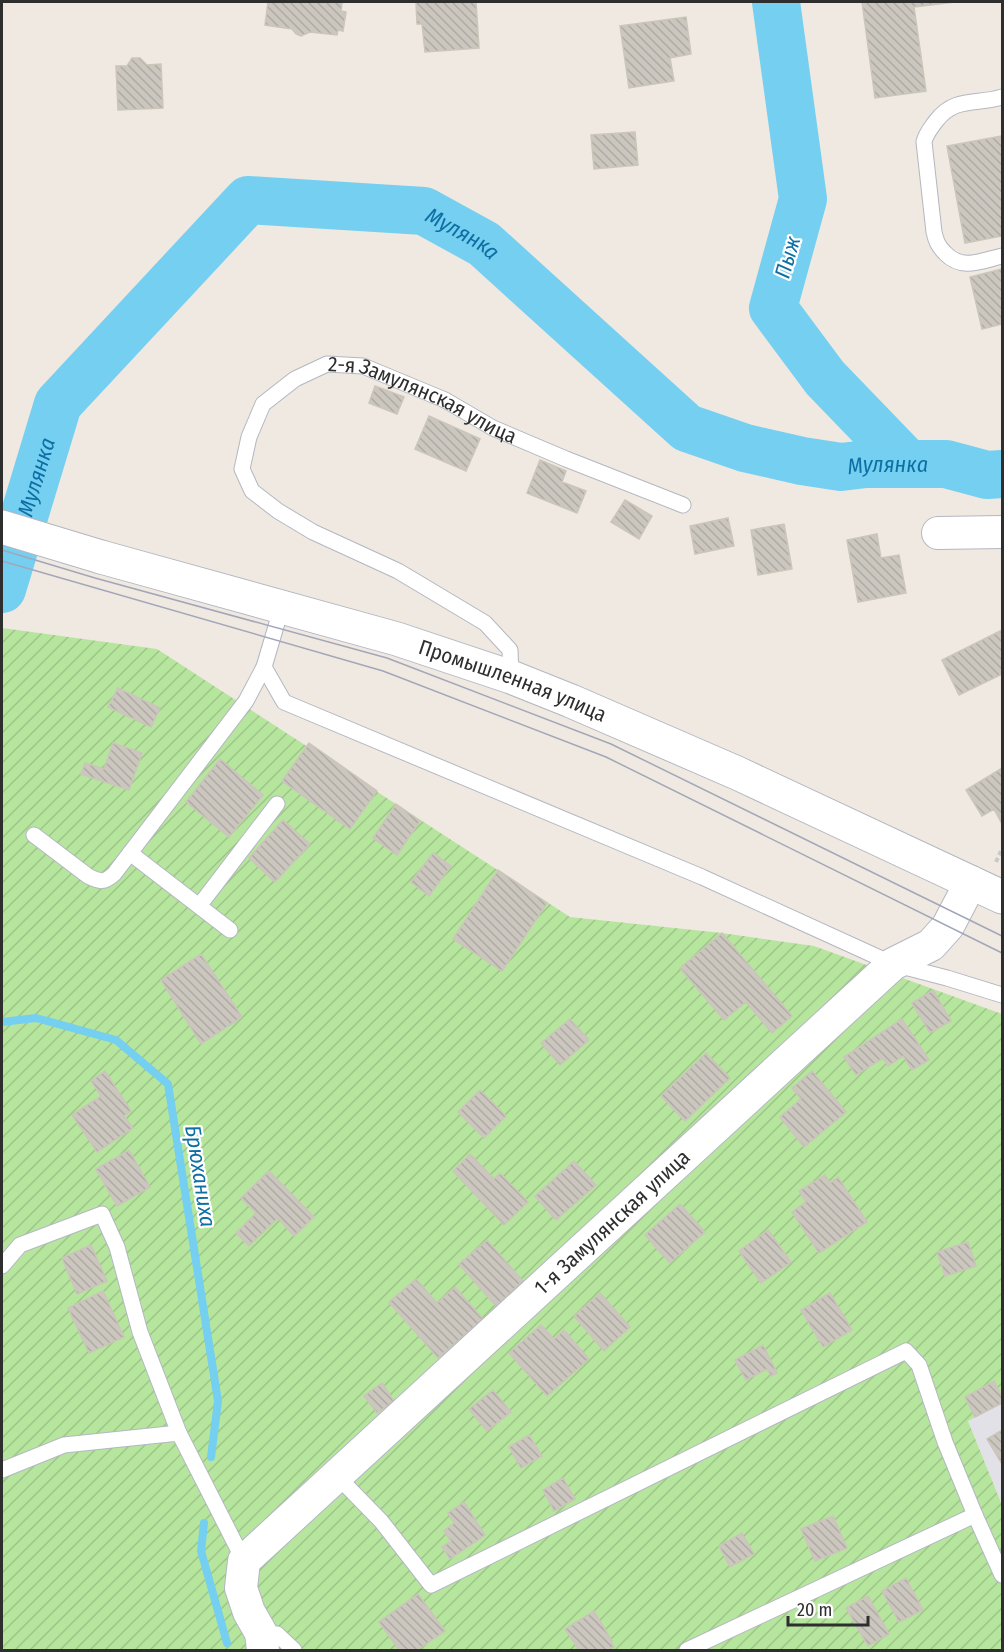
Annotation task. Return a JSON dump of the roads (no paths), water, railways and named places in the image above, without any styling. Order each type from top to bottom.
[{"type":"main road","name":"Промышленная улица","points":[[2,527],[397,639],[511,677],[983,873],[1002,897]]},
{"type":"street","points":[[938,533],[1002,532]]},
{"type":"street","name":"1-я Замулянская улица","points":[[244,1561],[893,964],[931,945],[948,926],[983,873]]},
{"type":"street","points":[[244,1561],[241,1588],[262,1642]]},
{"type":"lane","points":[[1002,97],[950,107],[929,129],[924,142],[934,232],[940,249],[953,261],[961,264],[1002,256]]},
{"type":"lane","name":"2-я Замулянская улица","points":[[511,677],[510,650],[485,623],[398,572],[313,532],[278,511],[252,491],[242,470],[249,437],[263,404],[294,379],[327,364],[363,366],[445,400],[493,428],[683,505]]},
{"type":"lane","points":[[34,835],[88,876],[97,880],[107,880],[114,874],[246,701],[264,667],[282,606]]},
{"type":"lane","points":[[264,667],[284,702],[702,877],[893,964],[1002,994]]},
{"type":"lane","points":[[199,906],[277,804]]},
{"type":"lane","points":[[130,854],[230,930]]},
{"type":"lane","points":[[2,1266],[20,1245],[102,1214],[117,1248],[140,1332],[179,1433],[244,1561]]},
{"type":"lane","points":[[337,1476],[381,1521],[431,1585],[906,1351],[919,1365],[945,1442],[1002,1575]]},
{"type":"lane","points":[[2,1470],[64,1445],[179,1433]]},
{"type":"lane","points":[[687,1650],[975,1515]]},
{"type":"lane","points":[[262,1642],[277,1634],[294,1650]]},
{"type":"waterway","name":"Пыж","points":[[776,2],[803,199],[773,308],[825,378],[908,464]]},
{"type":"waterway","name":"Мулянка","points":[[2,589],[58,404],[248,200],[424,211],[484,244],[687,428],[745,448],[841,467],[866,464],[946,464],[987,475],[1002,474]]},
{"type":"waterway","name":"Брюханиха","points":[[2,1022],[36,1018],[116,1040],[168,1084],[218,1401],[211,1457]]},
{"type":"waterway","name":"Брюханиха","points":[[204,1523],[201,1551],[227,1643]]},
{"type":"tram line","points":[[2,550],[95,578],[387,658],[611,744],[1002,936]]},
{"type":"tram line","points":[[2,561],[383,671],[606,757],[1002,953]]}]
